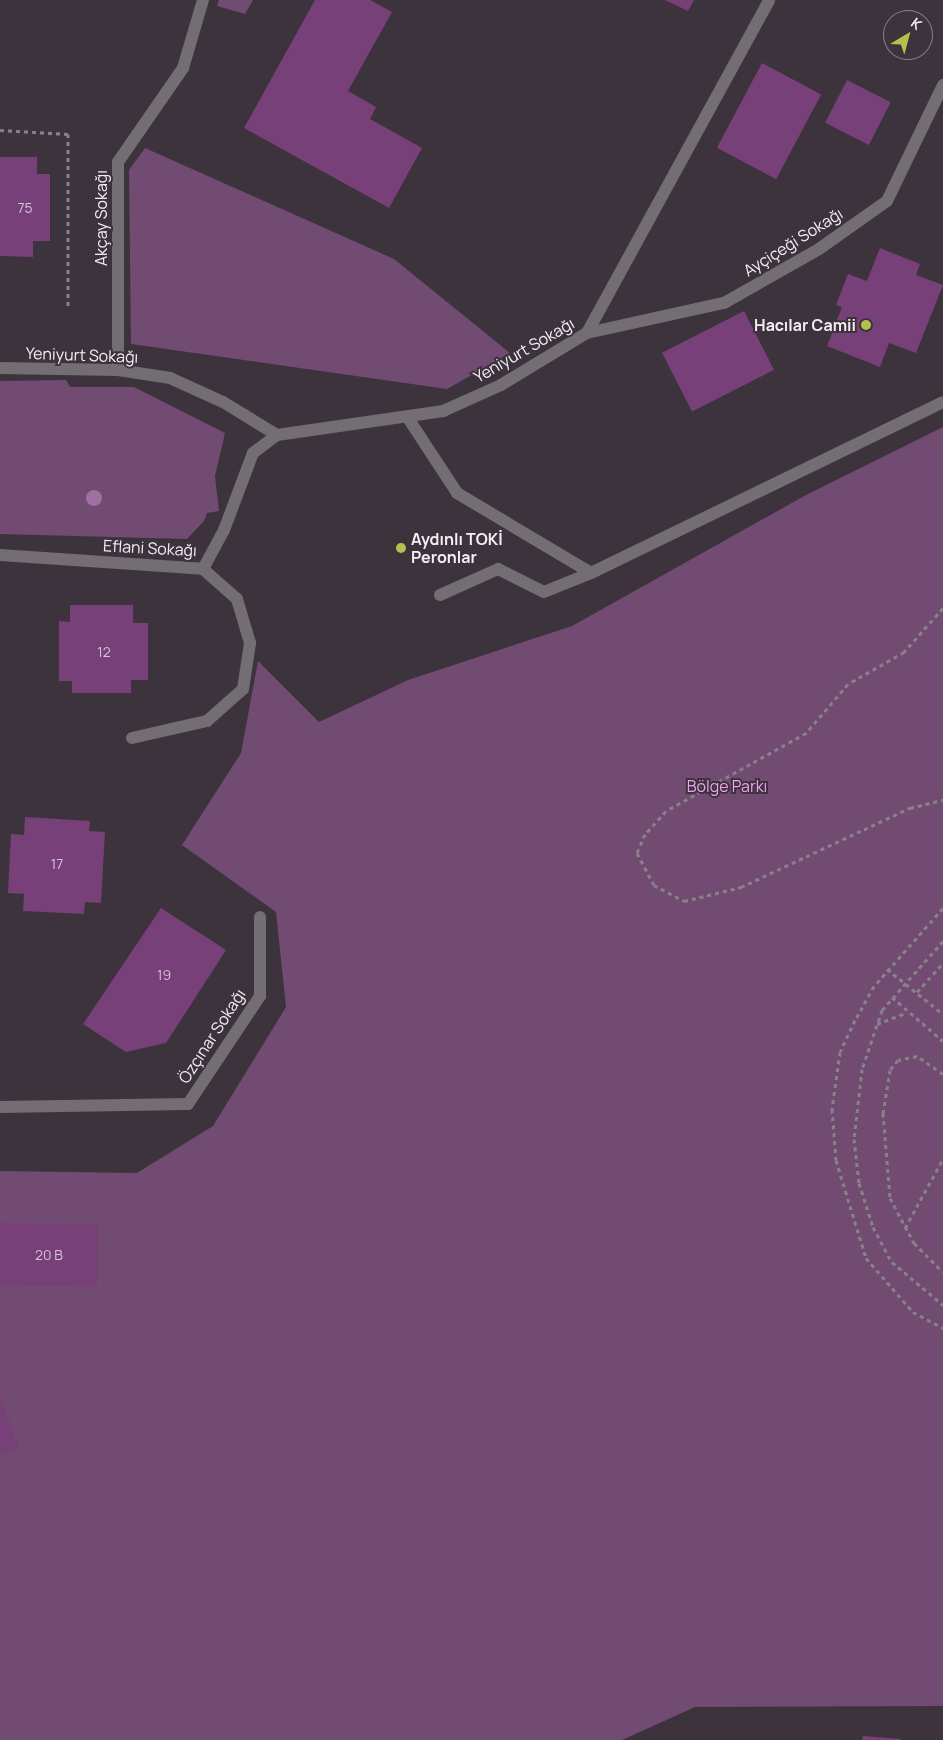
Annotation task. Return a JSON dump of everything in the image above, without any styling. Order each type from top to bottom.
[{"type":"street","name":"Akçay Sokağı","points":[[118,370],[118,162],[183,68],[203,0]]},
{"type":"street","name":"Yeniyurt Sokağı","points":[[0,368],[118,370],[170,378],[223,402],[277,435],[408,418],[443,411],[501,385],[587,333],[769,0]]},
{"type":"street","name":"Ayçiçeği Sokağı","points":[[587,333],[724,303],[820,249],[887,201],[943,84]]},
{"type":"street","points":[[440,595],[498,569],[544,592],[592,574],[943,402]]},
{"type":"street","points":[[408,418],[457,493],[592,574]]},
{"type":"street","name":"Eflani Sokağı","points":[[0,555],[203,569],[224,530],[253,453],[277,435]]},
{"type":"street","points":[[132,738],[206,721],[243,690],[250,643],[237,599],[203,569]]},
{"type":"street","name":"Özçınar Sokağı","points":[[0,1107],[188,1104],[260,996],[260,917]]},
{"type":"path","points":[[0,130],[68,134],[68,308]]},
{"type":"path","points":[[943,608],[904,652],[848,684],[806,733],[666,812],[645,834],[637,853],[654,886],[684,901],[741,887],[910,808],[943,800]]},
{"type":"path","points":[[943,908],[887,969],[840,1052],[832,1109],[836,1160],[866,1258],[913,1312],[943,1328]]},
{"type":"path","points":[[943,941],[892,997],[876,1024],[856,1102],[859,1183],[873,1227],[892,1262],[943,1304]]},
{"type":"path","points":[[917,992],[943,964]]},
{"type":"path","points":[[887,969],[906,981],[943,1014]]},
{"type":"path","points":[[892,997],[906,1013],[943,1041]]},
{"type":"path","points":[[876,1024],[906,1013]]},
{"type":"path","points":[[943,1074],[917,1056],[898,1060],[890,1070],[882,1113],[883,1150],[890,1198],[905,1228],[925,1258],[943,1272]]},
{"type":"path","points":[[905,1228],[943,1159]]},
{"type":"path","points":[[939,1167],[943,1169]]},
{"type":"green space","points":[[219,0],[253,0],[245,14],[217,6]]},
{"type":"green space","points":[[145,148],[394,259],[510,353],[447,389],[131,344],[129,170]]},
{"type":"green space","points":[[66,380],[70,387],[134,387],[225,433],[215,476],[219,511],[207,513],[204,521],[187,539],[0,534],[0,381]]},
{"type":"green space","name":"Bölge Parkı","points":[[943,427],[943,1706],[695,1707],[622,1740],[0,1740],[0,1171],[137,1173],[213,1126],[286,1007],[276,912],[182,845],[241,753],[258,661],[319,722],[408,680],[572,626],[806,495]]},
{"type":"building","points":[[315,0],[370,0],[392,12],[348,91],[376,107],[370,119],[422,148],[389,208],[244,128]]},
{"type":"building","points":[[665,0],[694,0],[688,11]]},
{"type":"building","points":[[762,63],[821,94],[776,179],[717,148]]},
{"type":"building","points":[[847,80],[891,102],[869,145],[825,123]]},
{"type":"building","points":[[0,157],[37,157],[37,174],[50,174],[50,241],[33,241],[33,257],[0,256]]},
{"type":"building","name":"Hacılar Camii","points":[[880,248],[920,264],[916,275],[943,285],[916,353],[889,343],[880,367],[827,346],[842,307],[836,305],[848,274],[867,281]]},
{"type":"building","points":[[744,311],[774,370],[692,412],[662,353]]},
{"type":"building","points":[[70,605],[133,605],[133,623],[148,623],[148,680],[131,680],[131,693],[72,693],[72,681],[59,681],[59,621],[70,622]]},
{"type":"building","points":[[25,817],[90,821],[89,831],[105,832],[101,903],[85,902],[84,914],[23,911],[24,894],[8,893],[11,834],[24,835]]},
{"type":"building","points":[[161,908],[226,950],[166,1043],[126,1052],[83,1024]]},
{"type":"building","points":[[0,1223],[98,1225],[97,1287],[0,1285]]},
{"type":"building","points":[[0,1395],[19,1449],[0,1455]]},
{"type":"building","points":[[863,1736],[900,1739],[900,1740],[862,1740]]},
{"type":"place","name":"Hacılar Camii","points":[[866,325]]},
{"type":"place","name":"Aydınlı TOKİ Peronlar","points":[[401,548]]}]
